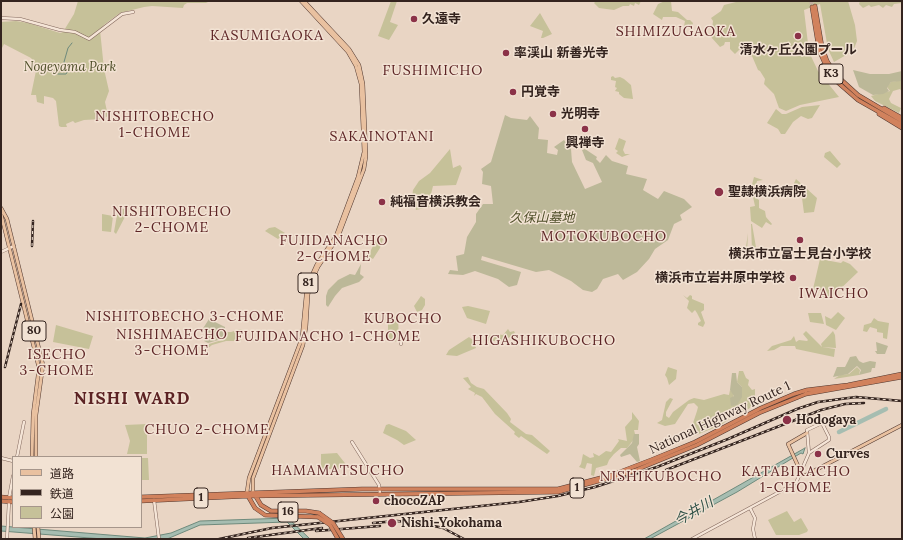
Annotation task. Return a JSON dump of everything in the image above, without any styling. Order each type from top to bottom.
[{"type":"highway","name":"K3","points":[[902,121],[888,115],[848,93],[830,73],[822,58],[816,38],[814,6],[820,39],[828,61],[841,80],[854,92],[888,115],[902,125]]},
{"type":"highway","points":[[888,115],[902,118]]},
{"type":"highway","points":[[888,115],[896,125],[902,129]]},
{"type":"highway","name":"National Highway Route 1","points":[[255,496],[552,492],[571,489],[631,472],[704,442],[771,407],[806,394],[839,389],[902,375]]},
{"type":"highway","name":"National Highway Route 1","points":[[142,497],[154,498],[248,494],[253,492],[380,489],[538,489],[570,486],[612,475],[672,452],[790,396],[807,390],[902,375]]},
{"type":"highway","points":[[790,396],[792,398],[812,391],[821,391]]},
{"type":"highway","name":"16","points":[[253,492],[261,505],[271,511],[306,511],[318,515]]},
{"type":"highway","name":"1","points":[[248,494],[255,496]]},
{"type":"highway","name":"16","points":[[248,494],[255,508],[265,515],[318,515]]},
{"type":"highway","points":[[1,497],[11,500]]},
{"type":"highway","name":"National Highway Route 1","points":[[142,501],[154,498]]},
{"type":"highway","points":[[1,501],[11,500]]},
{"type":"highway","points":[[318,515],[330,525],[338,539]]},
{"type":"highway","points":[[318,515],[333,523],[343,539]]},
{"type":"main road","name":"81","points":[[248,494],[249,478],[302,338],[305,293],[309,280],[317,264],[336,236],[363,161],[364,146],[361,84],[356,66],[348,52],[301,1]]},
{"type":"main road","name":"81","points":[[253,492],[253,478],[303,345],[310,284],[318,268],[338,237],[364,168],[366,156],[363,84],[359,65],[349,49],[304,1]]},
{"type":"main road","name":"80","points":[[1,208],[7,219],[39,368],[33,415],[32,456]]},
{"type":"main road","name":"80","points":[[1,214],[12,247],[43,365],[36,415],[36,456]]},
{"type":"main road","points":[[807,433],[788,444],[799,468],[800,475],[806,475],[902,425]]},
{"type":"street","points":[[1,18],[20,19],[60,30],[75,32],[88,39],[122,14],[133,12]]},
{"type":"street","points":[[1,252],[12,247]]},
{"type":"street","points":[[1,248],[5,250]]},
{"type":"street","points":[[401,334],[401,344]]},
{"type":"street","points":[[17,456],[24,422]]},
{"type":"street","points":[[692,539],[793,484],[800,475],[809,453],[807,430],[822,423],[830,438],[809,453]]},
{"type":"street","points":[[352,442],[380,489],[380,494]]},
{"type":"street","points":[[1,458],[12,461]]},
{"type":"street","points":[[7,539],[6,533],[12,488]]},
{"type":"street","points":[[154,498],[159,539]]},
{"type":"street","points":[[750,508],[755,521],[753,529],[755,539]]},
{"type":"green space","name":"Nogeyama Park","points":[[78,1],[210,1],[206,3],[187,3],[183,8],[152,6],[144,7],[120,13],[105,24],[100,30],[104,69],[109,91],[105,102],[108,116],[102,119],[84,120],[75,123],[73,121],[66,124],[67,127],[61,127],[59,126],[56,101],[53,98],[44,96],[44,104],[37,102],[36,95],[31,95],[37,66],[31,58],[4,44],[1,50],[1,22],[16,21],[28,23],[60,33],[63,32],[74,14]]},
{"type":"green space","points":[[391,1],[397,1],[390,22],[398,25],[389,40],[378,36]]},
{"type":"green space","points":[[596,1],[641,1],[639,5],[635,3],[634,6],[630,4],[629,6],[623,6],[614,10],[599,8],[594,3]]},
{"type":"green space","points":[[665,1],[671,1],[672,11],[678,12],[687,20],[690,20],[693,23],[692,26],[684,26],[685,21],[676,17],[663,17],[662,20],[653,14],[658,4]]},
{"type":"green space","points":[[740,1],[848,1],[855,25],[857,41],[853,51],[834,62],[828,49],[820,4],[804,10],[809,52],[818,71],[839,97],[800,105],[786,111],[779,108],[774,94],[764,84],[765,79],[758,70],[752,56],[749,57],[743,46],[735,54],[730,49],[730,42],[725,42],[724,45],[720,47],[711,37],[713,21],[711,18],[721,11],[724,5]]},
{"type":"green space","points":[[860,1],[902,1],[902,3],[894,4],[892,7],[886,5],[883,8],[879,5],[871,7],[869,5],[863,8],[859,4]]},
{"type":"green space","points":[[540,13],[552,34],[543,38],[541,38],[543,31],[530,26]]},
{"type":"green space","points":[[853,70],[870,74],[889,74],[902,71],[902,81],[891,82],[887,88],[889,91],[883,94],[873,95],[859,87]]},
{"type":"green space","points":[[613,76],[615,78],[620,77],[624,79],[631,85],[633,99],[624,98],[619,94],[619,92],[615,91],[617,88],[615,87],[616,81],[611,80],[611,77]]},
{"type":"green space","points":[[902,80],[902,92],[900,89],[893,91],[889,99],[891,103],[901,108],[899,113],[875,101],[871,96],[890,91],[887,87],[891,82]]},
{"type":"green space","points":[[820,105],[812,118],[808,119],[801,116],[793,122],[785,134],[781,134],[778,129],[767,123],[776,109],[782,114],[786,114],[802,107]]},
{"type":"green space","name":"久保山墓地","points":[[505,115],[511,118],[527,120],[530,116],[539,128],[538,139],[548,140],[547,153],[557,155],[558,150],[554,147],[564,140],[571,149],[572,162],[585,189],[602,182],[593,163],[586,160],[582,150],[585,149],[597,157],[596,159],[600,163],[606,155],[612,161],[628,166],[626,174],[647,179],[643,190],[658,199],[664,191],[684,199],[692,207],[680,215],[682,220],[674,224],[668,240],[655,249],[649,259],[637,272],[623,280],[618,274],[603,279],[597,289],[592,292],[583,290],[571,281],[549,270],[536,272],[482,256],[481,260],[521,272],[517,285],[509,287],[498,279],[475,271],[463,275],[448,274],[450,270],[458,271],[456,256],[464,254],[467,237],[476,222],[476,214],[483,204],[493,204],[491,186],[482,184],[483,172],[481,169],[491,162]]},
{"type":"green space","points":[[619,138],[626,141],[623,150],[625,154],[630,154],[622,157],[616,153],[618,151],[615,149]]},
{"type":"green space","points":[[450,149],[453,168],[460,165],[462,168],[456,185],[433,186],[431,194],[434,206],[416,210],[412,198],[413,190],[419,181],[430,173]]},
{"type":"green space","points":[[830,151],[841,164],[837,168],[824,157],[825,153]]},
{"type":"green space","points":[[754,177],[763,180],[757,181],[755,189],[758,191],[756,198],[759,200],[759,208],[765,211],[766,217],[772,224],[771,225],[766,222],[762,228],[751,221],[750,207],[755,206],[753,197],[749,196]]},
{"type":"green space","points":[[796,179],[817,198],[814,212],[804,213],[802,198],[790,192]]},
{"type":"green space","points":[[121,208],[128,211],[116,234],[114,232],[117,215]]},
{"type":"green space","points":[[102,214],[113,216],[111,232],[102,231]]},
{"type":"green space","points":[[751,224],[758,259],[743,259],[742,257],[745,254],[748,233],[747,253],[752,251]]},
{"type":"green space","points":[[275,227],[285,233],[278,239],[265,231],[269,228]]},
{"type":"green space","points":[[378,236],[383,239],[380,248],[373,259],[368,256]]},
{"type":"green space","name":"横浜市立岩井原中学校","points":[[820,259],[841,263],[843,261],[850,264],[858,272],[835,294],[822,299],[823,291],[813,289]]},
{"type":"green space","points":[[361,264],[360,274],[364,277],[359,282],[342,288],[328,307],[326,305],[326,296],[328,290],[338,280],[350,274],[355,275]]},
{"type":"green space","points":[[683,295],[687,298],[690,295],[692,296],[692,299],[704,304],[704,310],[701,312],[705,323],[703,327],[698,325],[701,321],[695,310],[692,313],[687,308],[689,301]]},
{"type":"green space","points":[[421,296],[425,299],[425,305],[422,310],[417,312],[414,306]]},
{"type":"green space","points":[[468,306],[490,311],[486,324],[467,318],[462,307]]},
{"type":"green space","points":[[838,312],[845,318],[836,330],[826,325],[825,316],[831,319]]},
{"type":"green space","points":[[808,313],[821,313],[824,324],[810,322]]},
{"type":"green space","points":[[388,316],[398,317],[399,342],[388,340]]},
{"type":"green space","points":[[874,318],[878,321],[889,323],[887,339],[883,338],[883,333],[877,332],[877,329],[870,327],[867,332],[863,331],[864,325],[871,323]]},
{"type":"green space","points":[[209,319],[225,327],[225,338],[208,343],[204,341],[207,334],[202,330]]},
{"type":"green space","points":[[56,325],[93,336],[89,349],[53,342]]},
{"type":"green space","points":[[240,329],[243,330],[241,341],[226,341],[212,345],[207,349],[209,344],[225,339],[226,332]]},
{"type":"green space","points":[[508,329],[510,332],[514,331],[515,333],[506,340],[484,341],[486,334],[493,336],[495,334],[503,335]]},
{"type":"green space","points":[[806,331],[822,347],[835,349],[834,357],[796,349],[795,346],[781,346],[774,350],[767,351],[772,346],[791,340],[794,336],[796,342],[799,340],[807,341],[808,340],[803,334]]},
{"type":"green space","points":[[833,331],[835,335],[836,348],[822,347],[821,344]]},
{"type":"green space","points":[[469,337],[473,340],[476,348],[457,356],[446,355],[449,350]]},
{"type":"green space","points":[[876,342],[888,346],[885,354],[877,354],[875,351],[877,351]]},
{"type":"green space","points":[[856,356],[859,361],[863,363],[870,361],[876,362],[875,368],[872,368],[871,372],[859,375],[861,370],[857,366],[848,374],[833,377],[837,367],[845,367],[850,357]]},
{"type":"green space","points":[[668,367],[677,370],[676,379],[669,385],[665,375]]},
{"type":"green space","points":[[857,367],[860,370],[859,375],[834,379],[840,375],[849,374]]},
{"type":"green space","points":[[739,371],[743,371],[746,378],[749,380],[748,385],[752,390],[755,389],[755,396],[750,408],[738,415],[735,415],[721,425],[694,436],[690,434],[694,429],[692,426],[698,407],[694,403],[688,404],[675,424],[665,426],[657,423],[662,420],[666,402],[670,398],[673,399],[666,412],[666,416],[669,418],[673,412],[689,400],[694,398],[704,400],[724,394],[729,395],[730,390],[734,394],[731,406],[742,387],[737,382]]},
{"type":"green space","points":[[732,373],[736,373],[737,382],[742,387],[742,397],[737,405],[731,406],[730,398],[734,396],[730,390]]},
{"type":"green space","points":[[468,377],[471,383],[484,389],[507,413],[511,419],[510,422],[526,434],[532,435],[550,451],[547,454],[521,436],[519,438],[514,434],[515,432],[495,414],[482,397],[476,394],[474,396],[475,393],[468,389],[471,387],[463,378]]},
{"type":"green space","points":[[632,412],[639,421],[638,430],[634,430],[634,439],[627,448],[621,448],[609,460],[607,465],[596,468],[594,476],[591,475],[592,464],[587,463],[585,469],[579,467],[583,454],[590,458],[594,457],[593,453],[599,456],[606,451],[611,452],[619,441],[618,439],[627,441],[625,427],[632,419]]},
{"type":"green space","points":[[147,424],[147,454],[127,454],[130,441],[125,425]]},
{"type":"green space","points":[[389,424],[406,431],[416,440],[404,445],[383,433],[386,425]]},
{"type":"green space","points":[[634,434],[639,434],[639,444],[637,447],[640,461],[637,462],[630,454],[621,457],[620,455],[632,443]]},
{"type":"green space","points":[[337,453],[348,467],[346,469],[321,469],[321,454]]},
{"type":"green space","points":[[142,458],[148,458],[149,480],[142,480]]},
{"type":"green space","points":[[787,511],[794,522],[801,518],[808,530],[807,532],[799,535],[776,535],[768,520]]},
{"type":"water","points":[[805,448],[803,454],[801,453],[737,492],[650,539],[644,539]]},
{"type":"water","points":[[288,518],[310,539],[304,539],[287,522],[200,525],[167,539],[103,539],[1,531],[1,526],[145,538],[171,533],[200,521]]},
{"type":"waterway","points":[[58,74],[66,74],[68,71],[64,62],[68,48],[72,43]]},
{"type":"waterway","name":"今井川","points":[[839,432],[886,409]]},
{"type":"tunnel","points":[[811,1],[812,7]]},
{"type":"railway","points":[[32,246],[33,221]]},
{"type":"railway","points":[[5,367],[21,304]]},
{"type":"railway","points":[[219,539],[272,528],[519,502],[558,496],[595,487],[657,467],[728,439],[797,409],[818,402],[856,397],[902,401]]},
{"type":"railway","points":[[666,470],[821,410],[845,404],[864,403]]},
{"type":"railway","points":[[373,523],[397,521],[425,524],[443,528],[464,539]]},
{"type":"railway","points":[[316,531],[380,526]]},
{"type":"railway","points":[[248,538],[322,528]]},
{"type":"place","name":"久遠寺","points":[[414,19]]},
{"type":"place","name":"清水ヶ丘公園プール","points":[[798,36]]},
{"type":"place","name":"率渓山 新善光寺","points":[[506,53]]},
{"type":"place","name":"円覚寺","points":[[513,92]]},
{"type":"place","name":"光明寺","points":[[553,114]]},
{"type":"place","name":"興禅寺","points":[[585,129]]},
{"type":"place","name":"聖隷横浜病院","points":[[719,192]]},
{"type":"place","name":"純福音横浜教会","points":[[382,202]]},
{"type":"place","name":"横浜市立富士見台小学校","points":[[800,240]]},
{"type":"place","name":"横浜市立岩井原中学校","points":[[793,278]]},
{"type":"place","name":"Hodogaya","points":[[787,420]]},
{"type":"place","name":"Curves","points":[[818,454]]},
{"type":"place","name":"chocoZAP","points":[[376,501]]},
{"type":"place","name":"Nishi-Yokohama","points":[[392,523]]},
{"type":"district","name":"SHIMIZUGAOKA","points":[[676,32]]},
{"type":"district","name":"KASUMIGAOKA","points":[[267,36]]},
{"type":"district","name":"FUSHIMICHO","points":[[433,71]]},
{"type":"district","name":"NISHITOBECHO 1-CHOME","points":[[155,126]]},
{"type":"district","name":"SAKAINOTANI","points":[[382,137]]},
{"type":"district","name":"NISHITOBECHO 2-CHOME","points":[[172,220]]},
{"type":"district","name":"MOTOKUBOCHO","points":[[604,237]]},
{"type":"district","name":"FUJIDANACHO 2-CHOME","points":[[334,250]]},
{"type":"district","name":"IWAICHO","points":[[834,294]]},
{"type":"district","name":"NISHITOBECHO 3-CHOME","points":[[185,317]]},
{"type":"district","name":"KUBOCHO","points":[[403,319]]},
{"type":"district","name":"FUJIDANACHO 1-CHOME","points":[[328,337]]},
{"type":"district","name":"HIGASHIKUBOCHO","points":[[544,341]]},
{"type":"district","name":"NISHIMAECHO 3-CHOME","points":[[172,344]]},
{"type":"district","name":"ISECHO 3-CHOME","points":[[57,364]]},
{"type":"district","name":"NISHI WARD","points":[[132,399]]},
{"type":"district","name":"CHUO 2-CHOME","points":[[207,430]]},
{"type":"district","name":"HAMAMATSUCHO","points":[[338,471]]},
{"type":"district","name":"NISHIKUBOCHO","points":[[661,477]]},
{"type":"district","name":"KATABIRACHO 1-CHOME","points":[[796,480]]}]
